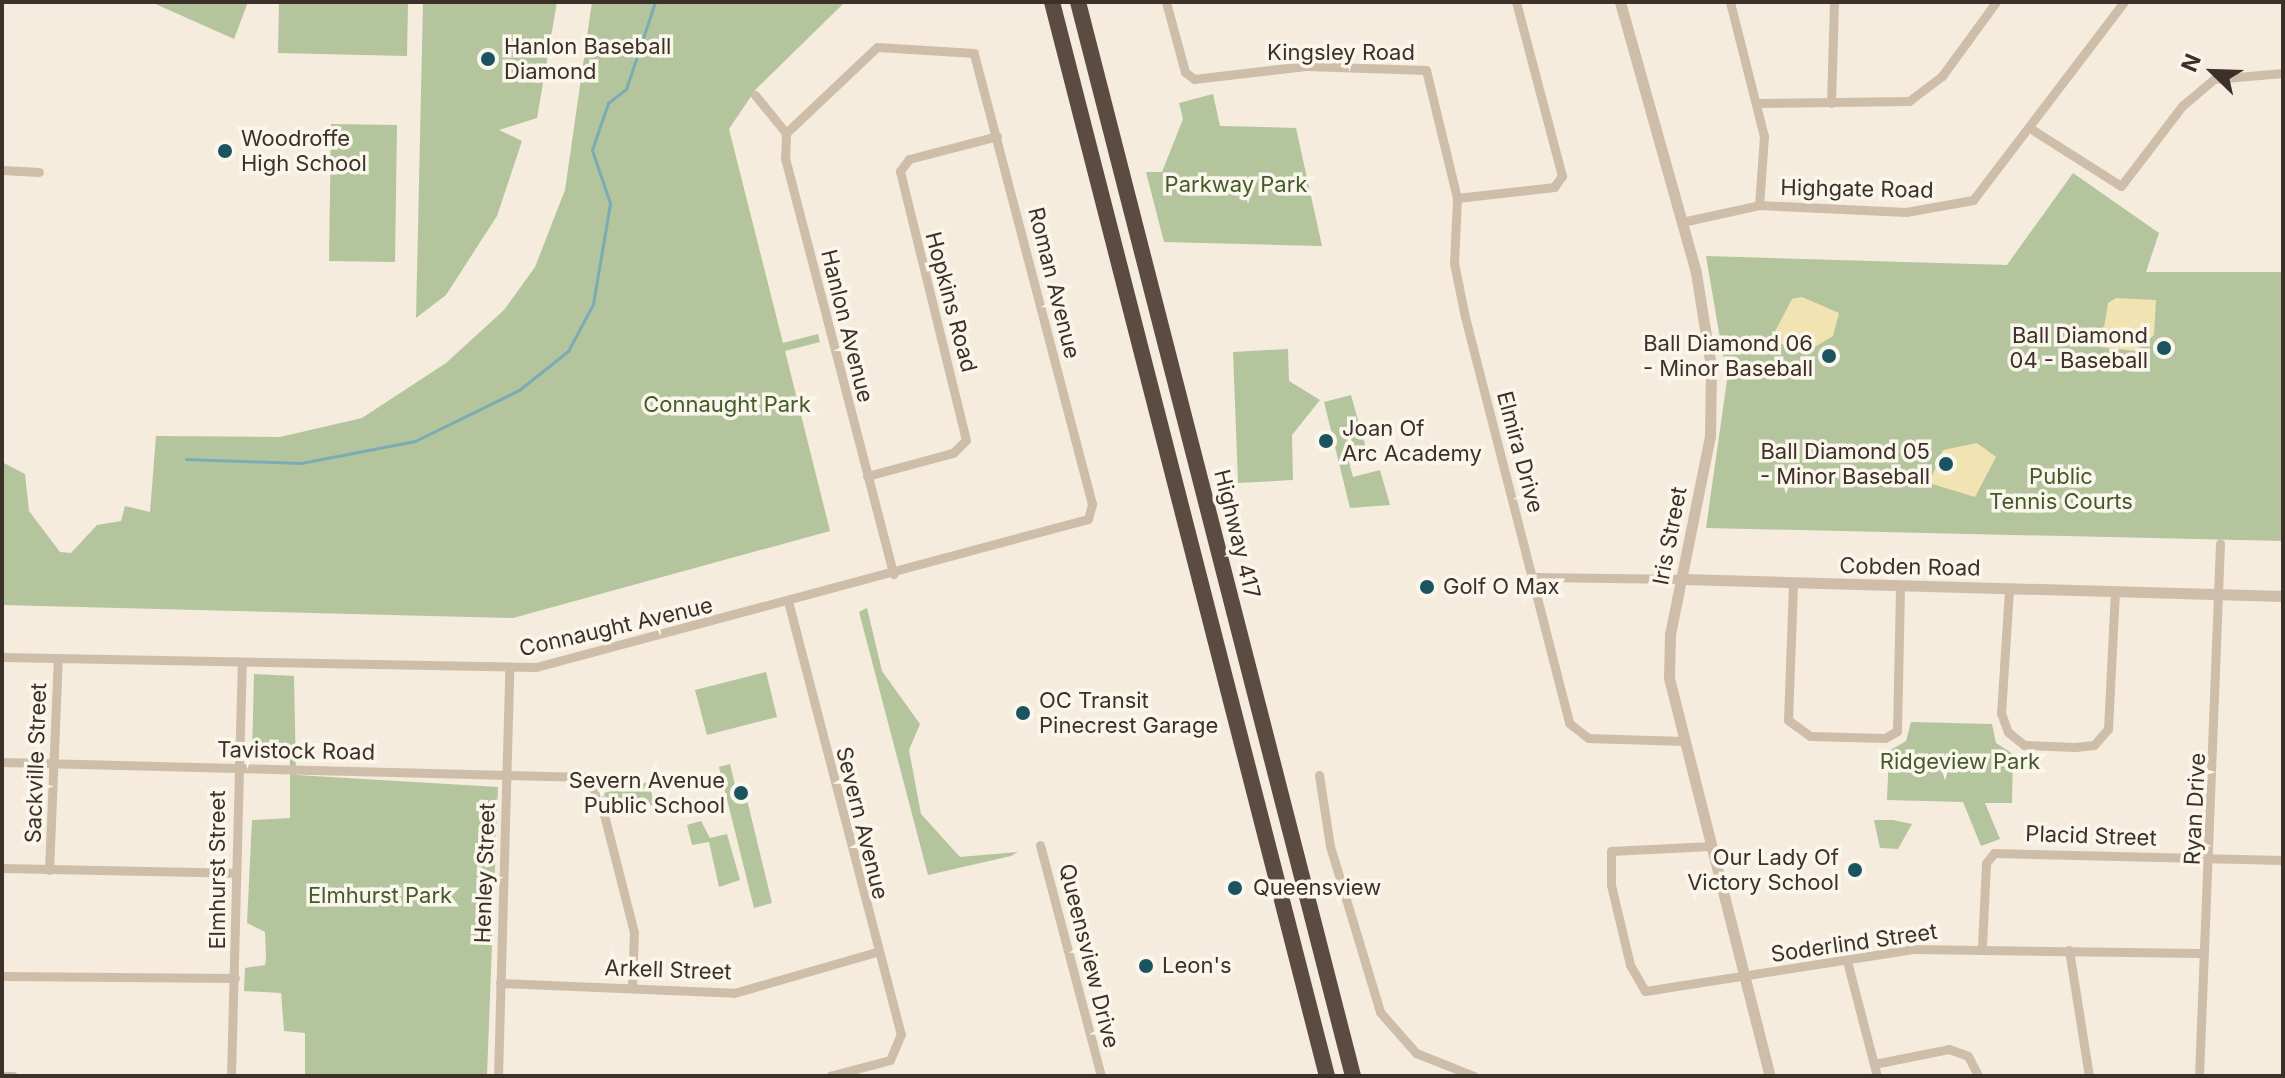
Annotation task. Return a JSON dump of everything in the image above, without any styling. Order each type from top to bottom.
[{"type":"highway","points":[[1052,2],[1327,1076]]},
{"type":"highway","name":"Highway 417","points":[[1078,2],[1353,1076]]},
{"type":"street","name":"Kingsley Road","points":[[1166,2],[1185,72],[1194,79],[1305,66],[1428,73]]},
{"type":"street","points":[[1457,198],[1554,187],[1562,176],[1516,2]]},
{"type":"street","name":"Iris Street","points":[[1620,2],[1707,318],[1711,367],[1710,436],[1667,655],[1683,741],[1770,1076]]},
{"type":"street","points":[[1730,2],[1759,103],[1759,205]]},
{"type":"street","points":[[1831,103],[1834,2]]},
{"type":"street","name":"Highgate Road","points":[[1682,222],[1759,205],[1955,209],[1989,188],[2124,2]]},
{"type":"street","points":[[1759,103],[1891,106],[1928,92],[1992,3]]},
{"type":"street","name":"Roman Avenue","points":[[786,133],[877,47],[970,50],[997,136],[1092,504],[1081,525]]},
{"type":"street","name":"Elmira Drive","points":[[1428,73],[1457,198],[1454,263],[1465,317],[1577,734],[1683,741]]},
{"type":"street","points":[[2033,130],[2121,186],[2182,106],[2214,79],[2283,73]]},
{"type":"street","points":[[755,95],[786,133]]},
{"type":"street","name":"Hanlon Avenue","points":[[786,133],[785,158],[893,574]]},
{"type":"street","name":"Hopkins Road","points":[[867,476],[953,453],[966,440],[900,171],[909,159],[997,136]]},
{"type":"street","points":[[2,170],[39,172]]},
{"type":"street","name":"Connaught Avenue","points":[[2,657],[509,671],[1081,525]]},
{"type":"street","name":"Ryan Drive","points":[[2199,1076],[2199,953],[2213,858],[2220,543]]},
{"type":"street","name":"Cobden Road","points":[[1536,577],[2283,596]]},
{"type":"street","points":[[1793,584],[1788,720],[1810,736],[1885,738],[1897,731],[1900,588]]},
{"type":"street","points":[[2009,590],[2001,713],[2008,732],[2024,745],[2075,747],[2094,745],[2108,729],[2115,593]]},
{"type":"street","name":"Severn Avenue","points":[[788,601],[876,952],[901,1034],[897,1052],[830,1076]]},
{"type":"street","name":"Sackville Street","points":[[49,870],[58,658]]},
{"type":"street","name":"Elmhurst Street","points":[[231,1076],[235,978],[233,873],[242,665]]},
{"type":"street","name":"Henley Street","points":[[498,1076],[509,671]]},
{"type":"street","name":"Tavistock Road","points":[[2,762],[586,777],[600,799],[634,932],[632,986]]},
{"type":"street","points":[[1319,775],[1330,846],[1380,1012],[1416,1053],[1474,1076]]},
{"type":"street","name":"Queensview Drive","points":[[1040,845],[1101,1076]]},
{"type":"street","name":"Soderlind Street","points":[[1711,846],[1620,846],[1607,860],[1634,975],[1645,991],[1847,961],[1982,946],[2199,953]]},
{"type":"street","name":"Placid Street","points":[[1982,946],[1986,863],[1994,853],[2283,860]]},
{"type":"street","points":[[2,868],[233,873]]},
{"type":"street","points":[[2069,950],[2089,1076]]},
{"type":"street","name":"Arkell Street","points":[[500,983],[632,986],[734,993],[876,952]]},
{"type":"street","points":[[1847,961],[1877,1076]]},
{"type":"street","points":[[2,976],[235,978]]},
{"type":"street","points":[[1874,1064],[1949,1049],[1968,1056],[1978,1076]]},
{"type":"street","points":[[2,1076],[13,1076]]},
{"type":"green space","points":[[151,2],[248,2],[234,39]]},
{"type":"green space","points":[[279,2],[408,2],[407,56],[278,53]]},
{"type":"green space","points":[[423,2],[557,2],[537,118],[499,130],[522,141],[497,216],[446,295],[416,318]]},
{"type":"green space","name":"Connaught Park","points":[[592,2],[845,2],[756,89],[729,129],[783,343],[818,334],[820,342],[785,351],[830,531],[513,618],[2,605],[2,462],[25,474],[29,511],[60,552],[71,553],[97,525],[121,521],[125,506],[150,512],[156,436],[280,437],[362,418],[446,363],[504,310],[535,267],[565,190]]},
{"type":"green space","name":"Parkway Park","points":[[1213,94],[1220,126],[1296,128],[1322,246],[1164,242],[1146,172],[1162,172],[1183,119],[1179,103]]},
{"type":"green space","points":[[331,124],[397,125],[395,262],[329,261]]},
{"type":"green space","name":"Public Tennis Courts","points":[[2073,173],[2159,233],[2146,272],[2283,272],[2283,541],[1706,528],[1727,380],[1706,256],[2007,265]]},
{"type":"green space","points":[[1288,349],[1289,381],[1320,400],[1292,435],[1293,480],[1238,483],[1233,352]]},
{"type":"green space","points":[[1351,395],[1367,452],[1348,458],[1353,477],[1380,470],[1390,505],[1350,508],[1324,402]]},
{"type":"green space","points":[[867,608],[882,671],[920,724],[909,750],[921,814],[960,857],[1018,852],[928,875],[859,612]]},
{"type":"green space","points":[[766,672],[777,717],[707,735],[695,690]]},
{"type":"green space","name":"Elmhurst Park","points":[[254,674],[294,676],[296,775],[498,787],[487,1076],[305,1075],[305,1033],[284,1031],[281,993],[244,991],[245,968],[265,965],[266,957],[265,932],[247,923],[252,820],[290,818],[290,758],[252,755]]},
{"type":"green space","name":"Ridgeview Park","points":[[1911,722],[1992,724],[1996,743],[2013,754],[2012,803],[1985,803],[2000,839],[1981,846],[1963,802],[1887,800],[1889,751],[1906,741]]},
{"type":"green space","points":[[730,764],[735,785],[743,783],[772,903],[754,908],[719,767]]},
{"type":"green space","points":[[649,782],[654,805],[610,816],[604,793]]},
{"type":"green space","points":[[1874,820],[1912,824],[1898,849],[1880,848]]},
{"type":"green space","points":[[701,821],[710,838],[727,834],[740,880],[719,887],[709,842],[692,845],[687,825]]},
{"type":"sand","points":[[1802,297],[1839,313],[1833,336],[1803,354],[1771,339],[1792,299]]},
{"type":"sand","points":[[2116,298],[2156,300],[2154,335],[2136,351],[2101,347],[2108,303]]},
{"type":"sand","points":[[1977,443],[1996,457],[1975,497],[1929,483],[1943,450]]},
{"type":"waterway","points":[[186,459],[301,463],[415,441],[519,390],[568,351],[593,304],[610,203],[592,150],[608,103],[626,89],[655,2]]},
{"type":"place","name":"Hanlon Baseball Diamond","points":[[488,59]]},
{"type":"place","name":"Woodroffe High School","points":[[225,151]]},
{"type":"place","name":"Ball Diamond 04 - Baseball","points":[[2164,348]]},
{"type":"place","name":"Ball Diamond 06 - Minor Baseball","points":[[1829,356]]},
{"type":"place","name":"Joan Of Arc Academy","points":[[1326,441]]},
{"type":"place","name":"Ball Diamond 05 - Minor Baseball","points":[[1946,464]]},
{"type":"place","name":"Golf O Max","points":[[1427,587]]},
{"type":"place","name":"OC Transit Pinecrest Garage","points":[[1023,713]]},
{"type":"place","name":"Severn Avenue Public School","points":[[741,793]]},
{"type":"place","name":"Our Lady Of Victory School","points":[[1855,870]]},
{"type":"place","name":"Queensview","points":[[1235,888]]},
{"type":"place","name":"Leon's","points":[[1146,966]]}]
